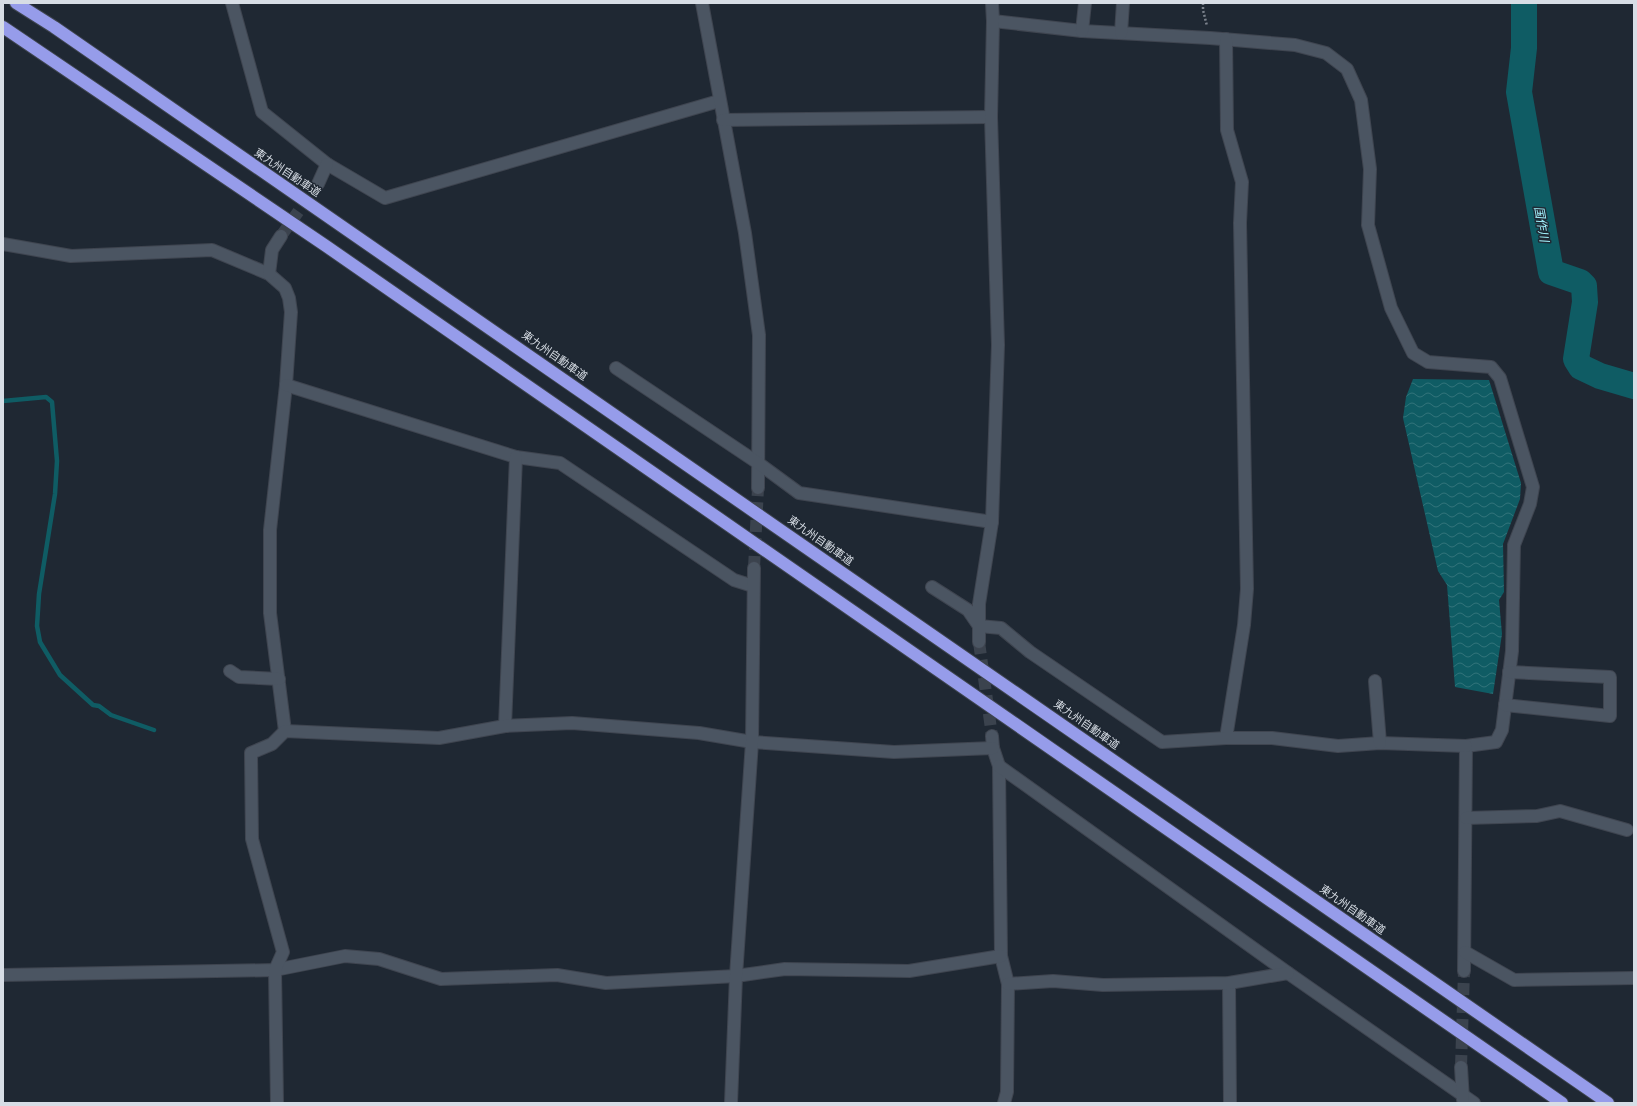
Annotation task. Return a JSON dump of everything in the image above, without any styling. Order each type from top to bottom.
[{"type":"highway","name":"東九州自動車道","points":[[16,3],[67,36],[421,279],[1608,1103]]},
{"type":"highway","points":[[3,27],[320,242],[1562,1103]]},
{"type":"street","points":[[232,3],[262,112],[327,164],[385,198],[719,101]]},
{"type":"street","points":[[702,3],[719,101],[745,232],[759,335],[758,488]]},
{"type":"street","points":[[979,642],[979,604],[992,522],[998,345],[991,117],[992,3]]},
{"type":"street","points":[[1082,31],[1085,3]]},
{"type":"street","points":[[1121,33],[1123,3]]},
{"type":"street","points":[[979,626],[1001,628],[1030,652],[1162,742],[1226,738],[1272,738],[1338,746],[1380,743],[1466,746],[1496,742],[1502,730],[1512,651],[1514,545],[1530,504],[1533,487],[1500,378],[1491,367],[1428,362],[1413,353],[1391,308],[1368,225],[1370,169],[1361,100],[1347,69],[1326,53],[1296,45],[1226,39],[1082,31],[993,21]]},
{"type":"street","points":[[1226,39],[1227,130],[1242,182],[1240,223],[1248,589],[1244,625],[1226,738]]},
{"type":"street","points":[[723,120],[991,117]]},
{"type":"street","points":[[318,184],[327,164]]},
{"type":"street","points":[[269,274],[272,250],[281,236]]},
{"type":"street","points":[[3,244],[72,256],[212,250],[269,274],[284,288],[289,298],[291,312],[286,385],[270,530],[270,613],[285,731]]},
{"type":"street","points":[[616,368],[758,463],[799,493],[992,522]]},
{"type":"street","points":[[286,385],[516,457],[560,463],[734,580],[753,586]]},
{"type":"street","points":[[505,726],[516,457]]},
{"type":"street","points":[[731,1103],[736,976],[752,742],[754,568]]},
{"type":"street","points":[[932,587],[968,610],[979,626]]},
{"type":"street","points":[[230,671],[239,677],[279,679]]},
{"type":"street","points":[[1505,705],[1610,716],[1610,678],[1509,672]]},
{"type":"street","points":[[1375,681],[1380,743]]},
{"type":"street","points":[[277,1103],[275,970],[283,952],[252,839],[251,753],[272,744],[285,731],[439,738],[505,726],[572,723],[699,733],[752,742],[894,752],[993,748]]},
{"type":"street","points":[[992,736],[993,748],[999,766],[1001,956],[1008,984],[1007,1092],[1004,1103]]},
{"type":"street","points":[[1464,971],[1466,746]]},
{"type":"street","points":[[999,766],[1463,1098],[1474,1103]]},
{"type":"street","points":[[1466,818],[1538,816],[1560,811],[1627,830]]},
{"type":"street","points":[[1465,952],[1514,980],[1634,978]]},
{"type":"street","points":[[3,975],[275,970],[345,956],[379,959],[442,979],[557,975],[606,983],[736,976],[785,969],[909,970],[1001,956]]},
{"type":"street","points":[[1008,984],[1053,981],[1103,985],[1229,983],[1288,973]]},
{"type":"street","points":[[1229,983],[1230,1103]]},
{"type":"street","points":[[1461,1067],[1463,1098]]},
{"type":"path","points":[[1203,3],[1203,10],[1210,38]]},
{"type":"water","points":[[1413,379],[1489,380],[1521,483],[1520,499],[1503,544],[1504,592],[1499,600],[1502,634],[1493,694],[1455,687],[1447,585],[1438,571],[1403,418],[1406,397]]},
{"type":"waterway","name":"国作川","points":[[1524,3],[1524,48],[1519,92],[1551,272],[1580,282],[1584,286],[1585,302],[1576,359],[1581,367],[1600,376],[1634,386]]},
{"type":"waterway","points":[[3,401],[46,397],[52,402],[57,461],[55,494],[39,594],[37,626],[40,642],[60,675],[93,705],[99,706],[111,715],[154,730]]},
{"type":"tunnel","points":[[281,236],[318,184]]},
{"type":"tunnel","points":[[754,568],[758,488]]},
{"type":"tunnel","points":[[979,642],[992,736]]},
{"type":"tunnel","points":[[1461,1067],[1464,971]]}]
